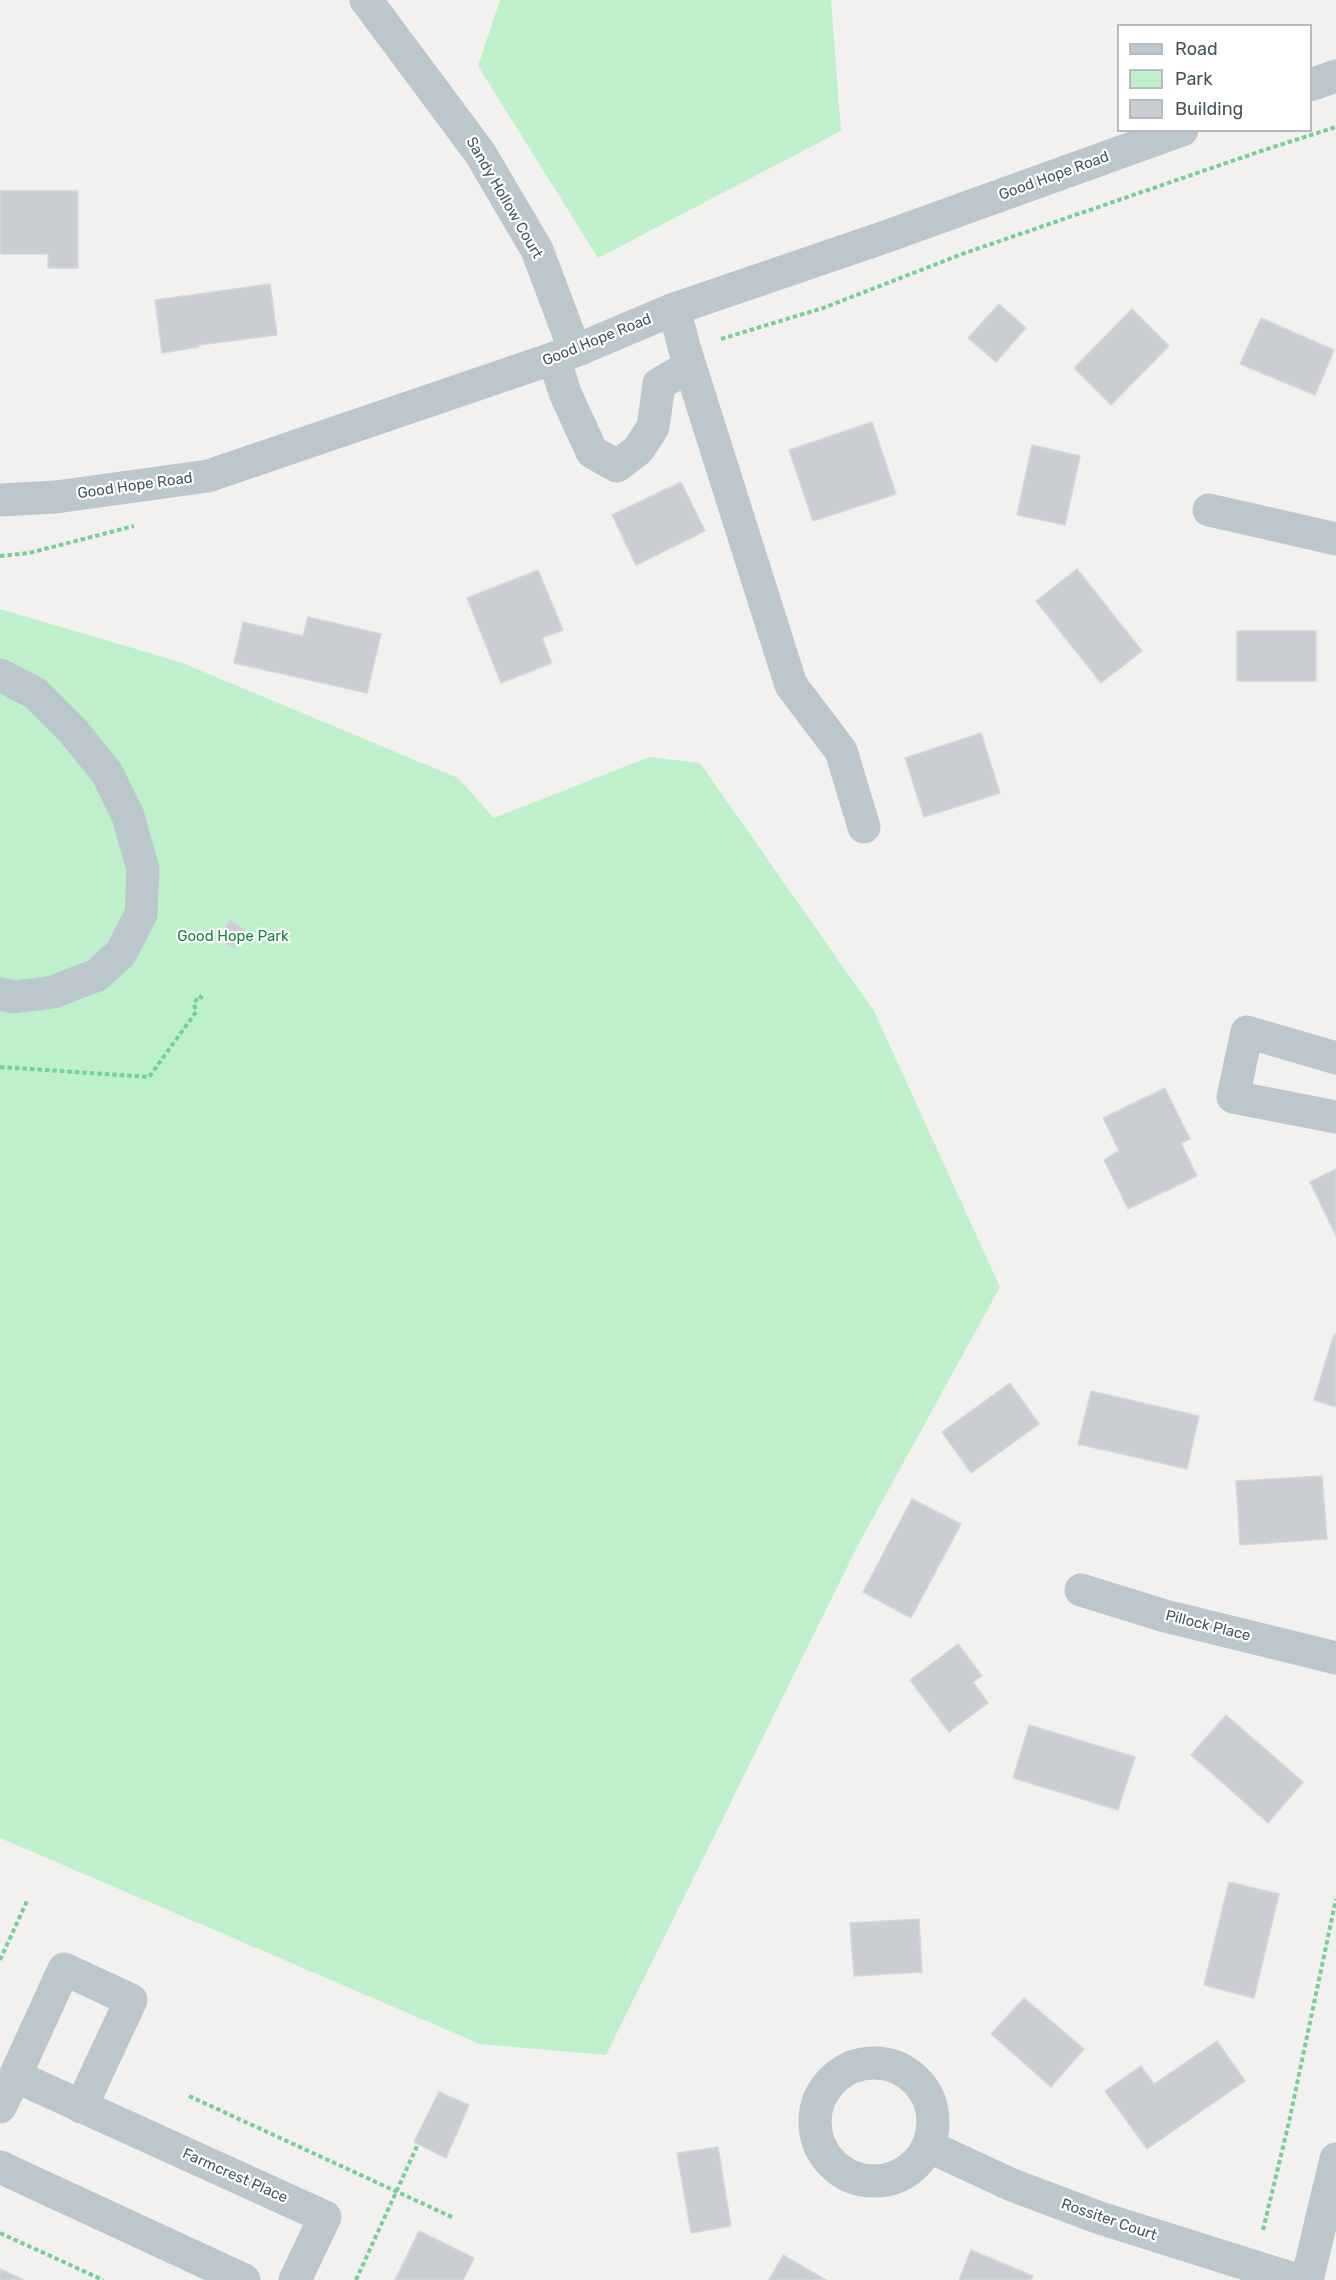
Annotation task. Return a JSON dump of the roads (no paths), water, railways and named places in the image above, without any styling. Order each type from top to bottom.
[{"type":"street","name":"Sandy Hollow Court","points":[[366,0],[480,153],[537,250],[564,355],[565,393],[592,452],[617,466],[638,450],[653,427],[659,384],[690,366]]},
{"type":"street","points":[[1312,85],[1336,76]]},
{"type":"street","name":"Good Hope Road","points":[[0,500],[56,497],[208,476],[564,355],[674,309],[882,238],[1176,132]]},
{"type":"street","points":[[674,309],[791,685],[841,751],[864,827]]},
{"type":"street","points":[[1209,510],[1336,539]]},
{"type":"street","points":[[0,675],[34,693],[73,731],[107,773],[128,816],[143,869],[141,914],[121,953],[97,975],[53,992],[14,997],[0,994]]},
{"type":"street","points":[[1336,1058],[1247,1032],[1233,1097],[1336,1117]]},
{"type":"street","name":"Pillock Place","points":[[1081,1590],[1165,1617],[1336,1658]]},
{"type":"street","points":[[0,2107],[64,1969],[131,2000],[81,2107]]},
{"type":"street","name":"Farmcrest Place","points":[[15,2076],[325,2217],[295,2280]]},
{"type":"street","name":"Rossiter Court","points":[[928,2146],[1012,2185],[1100,2218],[1297,2280]]},
{"type":"street","points":[[1307,2280],[1336,2158]]},
{"type":"street","points":[[0,2167],[244,2280]]},
{"type":"park label","name":"Good Hope Park","points":[[233,937]]}]
